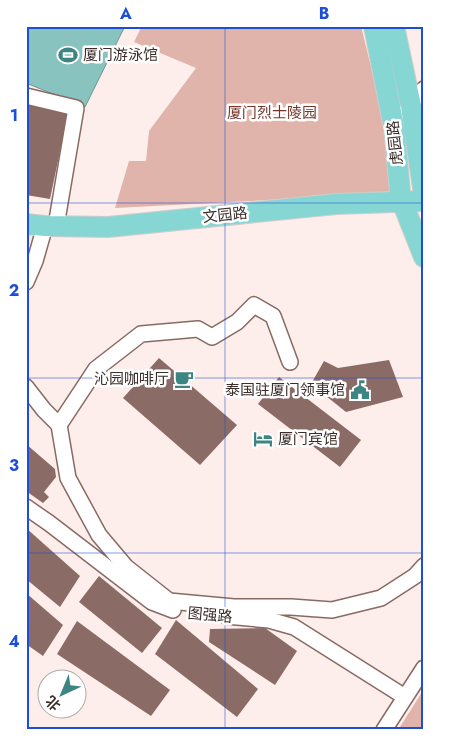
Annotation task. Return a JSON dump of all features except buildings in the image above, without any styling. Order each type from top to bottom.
[{"type":"main road","name":"虎园路","points":[[374,26],[394,127],[401,202],[424,257]]},
{"type":"main road","name":"虎园路","points":[[394,26],[411,106],[424,195]]},
{"type":"main road","name":"文园路","points":[[42,226],[108,227],[336,204],[424,201]]},
{"type":"street","points":[[394,127],[424,89]]},
{"type":"street","points":[[26,96],[76,108],[42,226],[35,261],[26,282]]},
{"type":"street","points":[[59,425],[96,369],[141,334],[198,329],[212,337],[237,322],[254,305],[273,316],[290,362]]},
{"type":"street","points":[[26,388],[59,425],[68,478],[99,535],[126,568],[169,601],[234,607],[291,607],[332,610],[381,598],[414,576],[424,566]]},
{"type":"street","name":"图强路","points":[[26,508],[50,523],[152,602],[177,612],[269,620],[294,627],[405,697]]},
{"type":"street","points":[[384,730],[424,668]]},
{"type":"green space","name":"厦门烈士陵园","points":[[142,26],[361,26],[402,193],[115,208],[129,161],[146,161],[149,131],[196,68],[134,42]]},
{"type":"green space","points":[[424,689],[424,730],[398,730]]},
{"type":"water","name":"厦门游泳馆","points":[[27,26],[125,26],[85,107],[26,83]]},
{"type":"place","name":"厦门游泳馆","points":[[68,55]]},
{"type":"place","name":"沁园咖啡厅","points":[[184,379]]},
{"type":"place","name":"泰国驻厦门领事馆","points":[[360,390]]},
{"type":"place","name":"厦门宾馆","points":[[263,439]]}]
